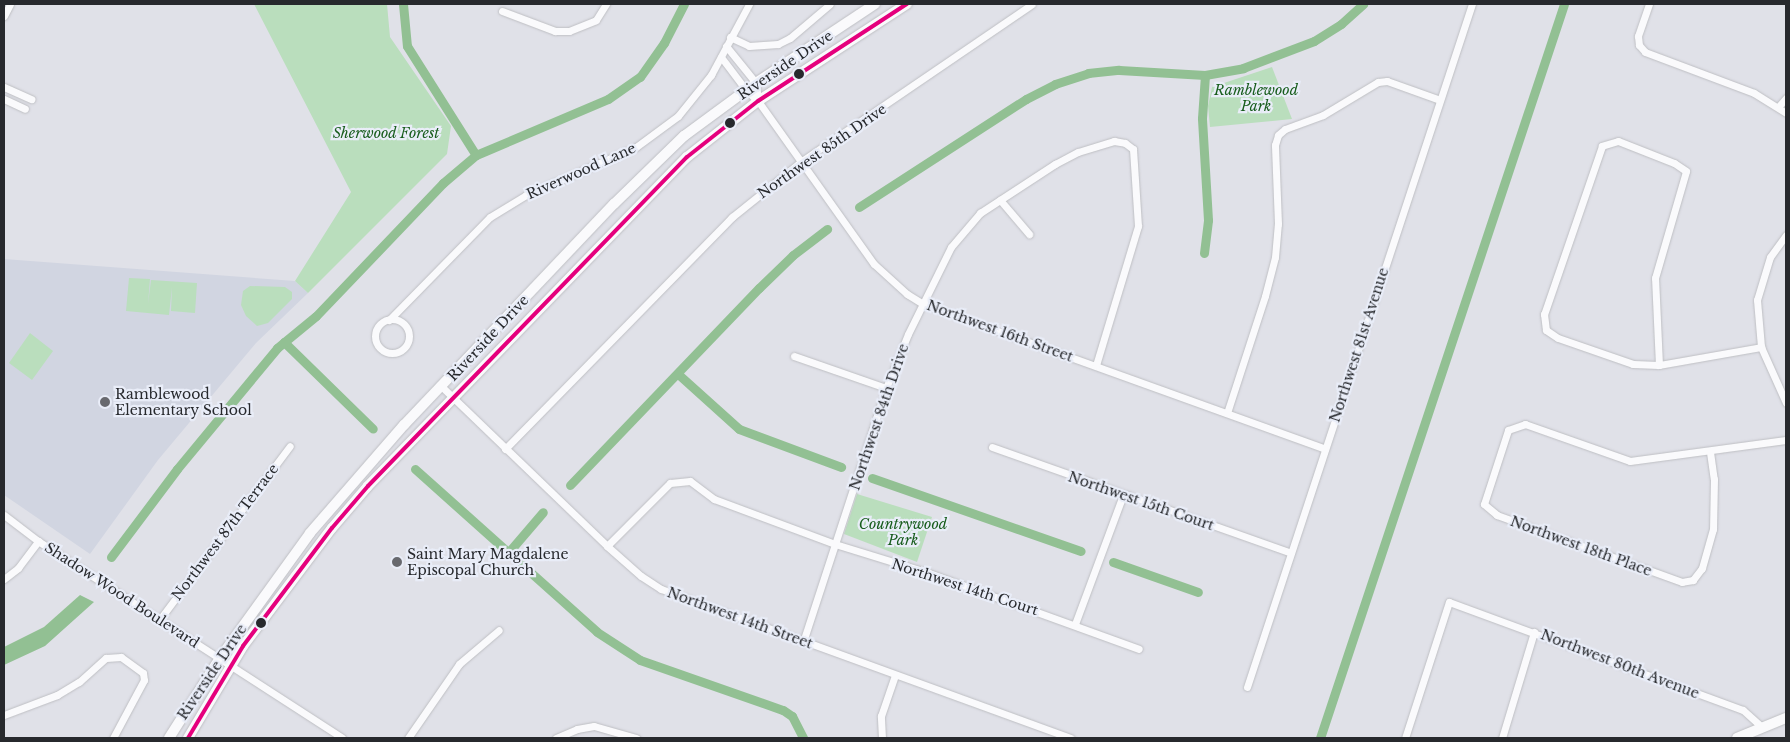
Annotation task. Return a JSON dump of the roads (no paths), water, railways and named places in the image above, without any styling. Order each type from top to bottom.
[{"type":"street","points":[[4,16],[10,4]]},
{"type":"street","points":[[502,11],[554,31],[569,32],[596,20],[606,4]]},
{"type":"street","name":"Riverwood Lane","points":[[389,320],[404,325],[408,334],[406,345],[393,353],[382,350],[374,336],[379,325],[389,320],[490,217],[526,195],[607,161],[658,133],[698,94],[721,57],[749,4]]},
{"type":"street","points":[[730,37],[749,46],[778,44],[790,38],[830,4]]},
{"type":"street","name":"Riverside Drive","points":[[169,738],[220,658],[310,533],[364,470],[642,175],[684,136],[746,90],[875,4]]},
{"type":"street","name":"Riverside Drive","points":[[188,738],[231,665],[313,551],[368,486],[687,157],[758,101],[907,4]]},
{"type":"street","name":"Northwest 85th Drive","points":[[505,449],[704,242],[802,161],[1032,4]]},
{"type":"street","name":"Northwest 81st Avenue","points":[[1247,687],[1324,448],[1472,4]]},
{"type":"street","points":[[1649,4],[1638,36],[1639,45],[1653,56],[1754,93],[1779,106],[1786,114]]},
{"type":"street","points":[[726,46],[756,83]]},
{"type":"street","name":"Northwest 16th Street","points":[[721,57],[746,90],[758,101],[874,264],[890,281],[923,304],[1324,448]]},
{"type":"street","points":[[1227,413],[1265,296],[1275,257],[1278,224],[1275,145],[1278,135],[1285,129],[1323,115],[1378,82],[1387,81],[1440,100]]},
{"type":"street","name":"Northwest 16th Street","points":[[756,83],[758,101]]},
{"type":"street","points":[[4,87],[31,99]]},
{"type":"street","points":[[1779,106],[1786,98]]},
{"type":"street","points":[[4,99],[25,109]]},
{"type":"street","name":"Northwest 84th Drive","points":[[803,642],[886,388],[923,304],[951,247],[965,228],[1000,200],[1078,152],[1114,141],[1125,143],[1133,149],[1138,226],[1096,365]]},
{"type":"street","points":[[1659,365],[1655,278],[1686,171],[1674,163],[1618,141],[1602,146],[1544,314],[1546,330],[1558,338],[1633,364],[1659,365],[1761,346]]},
{"type":"street","points":[[1000,200],[1029,234]]},
{"type":"street","points":[[1786,235],[1770,257],[1762,276],[1757,300],[1761,346],[1786,403]]},
{"type":"street","points":[[794,356],[886,388]]},
{"type":"street","name":"Northwest 14th Street","points":[[442,386],[607,546],[641,576],[661,589],[1066,737]]},
{"type":"street","name":"Northwest 18th Place","points":[[1525,424],[1630,461],[1710,452],[1714,479],[1714,529],[1702,568],[1693,580],[1682,582],[1497,515],[1484,504],[1508,430],[1525,424]]},
{"type":"street","points":[[1710,452],[1786,440]]},
{"type":"street","name":"Northwest 87th Terrace","points":[[160,619],[290,446]]},
{"type":"street","name":"Northwest 15th Court","points":[[992,447],[1291,553]]},
{"type":"street","name":"Northwest 14th Court","points":[[607,546],[670,483],[681,480],[690,481],[714,499],[836,544],[1075,624],[1139,649]]},
{"type":"street","points":[[1075,624],[1123,495]]},
{"type":"street","name":"Shadow Wood Boulevard","points":[[4,514],[38,541],[342,738]]},
{"type":"street","points":[[4,579],[18,568],[38,541]]},
{"type":"street","name":"Northwest 80th Avenue","points":[[1405,738],[1449,602],[1743,710],[1761,726]]},
{"type":"street","points":[[408,738],[459,664],[499,630]]},
{"type":"street","points":[[1502,738],[1534,632]]},
{"type":"street","points":[[4,715],[57,695],[79,682],[106,658],[121,657],[143,673],[144,680],[113,738]]},
{"type":"street","points":[[882,738],[881,716],[895,675]]},
{"type":"street","points":[[1737,738],[1761,726],[1786,718]]},
{"type":"street","points":[[556,738],[577,729],[594,726],[636,738]]},
{"type":"waterway","points":[[403,4],[407,46],[476,155]]},
{"type":"waterway","points":[[111,557],[177,469],[277,348],[316,316],[443,183],[476,155],[608,99],[640,77],[664,43],[684,4]]},
{"type":"waterway","points":[[859,207],[1026,99],[1055,84],[1088,73],[1119,70],[1205,75],[1243,68],[1314,41],[1341,24],[1363,4]]},
{"type":"waterway","points":[[1320,738],[1564,4]]},
{"type":"waterway","points":[[1204,253],[1208,220],[1202,118],[1205,75]]},
{"type":"waterway","points":[[570,485],[759,288],[793,255],[827,229]]},
{"type":"waterway","points":[[284,342],[373,429]]},
{"type":"waterway","points":[[678,374],[739,429],[841,467]]},
{"type":"waterway","points":[[415,469],[597,632],[640,660],[783,710],[792,716],[803,738]]},
{"type":"waterway","points":[[872,478],[1081,551]]},
{"type":"waterway","points":[[507,554],[543,512]]},
{"type":"waterway","points":[[1113,562],[1198,592]]},
{"type":"place","name":"Ramblewood Elementary School","points":[[105,402]]},
{"type":"place","name":"Saint Mary Magdalene Episcopal Church","points":[[397,562]]},
{"type":"park label","name":"Ramblewood Park","points":[[1256,98]]},
{"type":"park label","name":"Sherwood Forest","points":[[386,133]]},
{"type":"park label","name":"Countrywood Park","points":[[903,532]]}]
